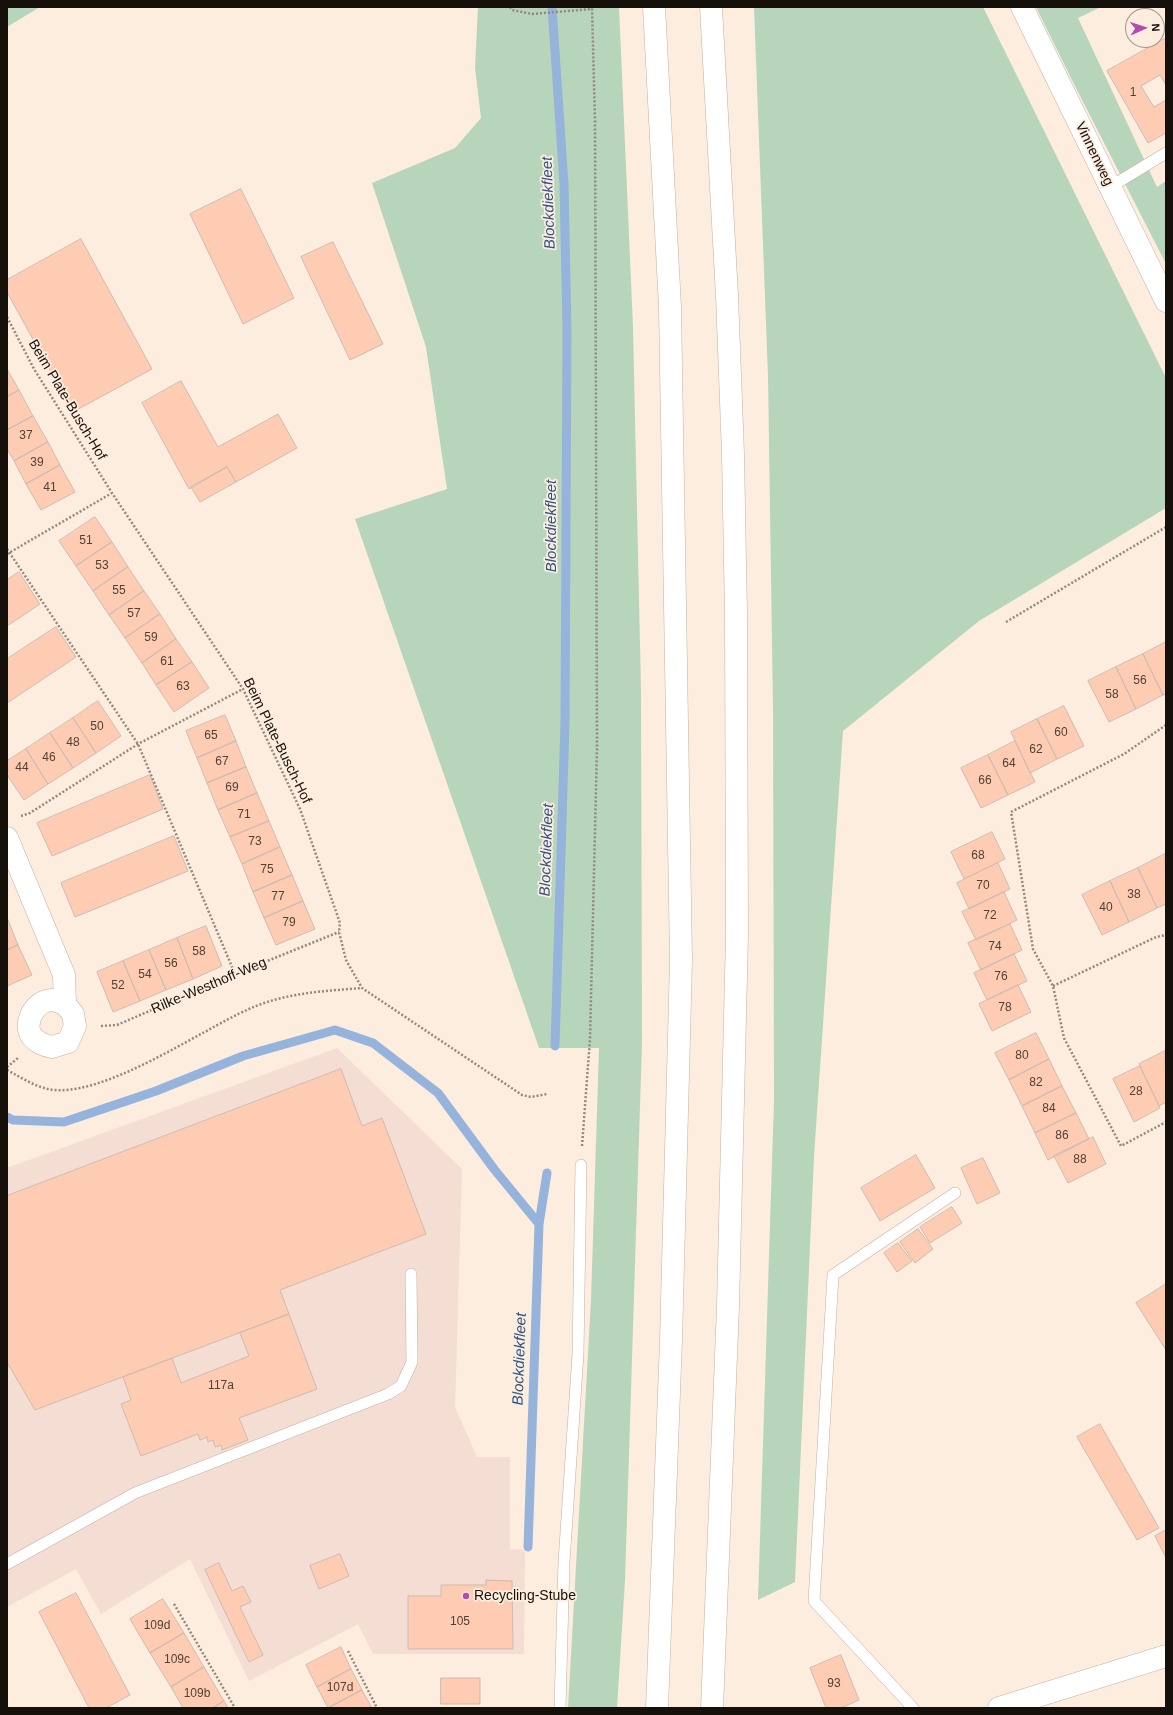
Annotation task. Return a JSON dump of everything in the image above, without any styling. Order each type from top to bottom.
[{"type":"main road","points":[[654,7],[670,307],[681,960],[671,1332],[657,1708]]},
{"type":"main road","points":[[711,7],[727,296],[733,454],[736,614],[737,919],[728,1306],[712,1708]]},
{"type":"main road","name":"Vinnenweg","points":[[1022,7],[1166,301]]},
{"type":"main road","points":[[7,838],[64,974],[65,1004]]},
{"type":"main road","points":[[52,1000],[65,1004],[73,1014],[75,1026],[68,1042],[52,1048],[36,1041],[29,1029],[30,1015],[39,1004],[52,1000]]},
{"type":"main road","points":[[998,1708],[1166,1656]]},
{"type":"lane","points":[[1110,187],[1166,153]]},
{"type":"lane","points":[[560,1708],[564,1562],[578,1354],[581,1165]]},
{"type":"lane","points":[[912,1708],[814,1601],[833,1275],[955,1193]]},
{"type":"lane","points":[[7,1564],[135,1493],[388,1394],[401,1386],[412,1362],[411,1274]]},
{"type":"path","points":[[510,7],[512,10],[532,14],[592,8],[595,122],[597,747],[590,1039],[581,1165]]},
{"type":"path","name":"Beim Plate-Busch-Hof","points":[[7,317],[34,369],[112,493],[243,689],[300,809],[340,923],[340,932],[346,960],[362,988]]},
{"type":"path","points":[[8,553],[112,493]]},
{"type":"path","points":[[1006,622],[1166,527]]},
{"type":"path","points":[[7,549],[8,553],[138,744],[235,974]]},
{"type":"path","points":[[18,817],[30,813],[138,744],[243,689]]},
{"type":"path","points":[[1166,725],[1124,754],[1011,812],[1033,949],[1053,986],[1064,1038],[1121,1146],[1166,1122]]},
{"type":"path","name":"Rilke-Westhoff-Weg","points":[[75,1026],[117,1025],[235,974],[340,932]]},
{"type":"path","points":[[1053,986],[1156,937],[1166,935]]},
{"type":"path","points":[[7,1070],[32,1084],[48,1090],[72,1091],[121,1076],[249,1008],[283,998],[315,992],[362,988],[522,1095],[531,1097],[547,1094]]},
{"type":"path","points":[[174,1604],[235,1708]]},
{"type":"path","points":[[348,1651],[377,1708]]},
{"type":"shaded area","points":[[337,1048],[462,1169],[455,1407],[477,1457],[510,1457],[510,1549],[525,1550],[524,1654],[373,1654],[358,1624],[249,1681],[190,1559],[101,1614],[76,1569],[7,1607],[7,1168]]},
{"type":"green space","points":[[7,7],[40,7],[7,27]]},
{"type":"green space","points":[[478,7],[619,7],[633,327],[641,690],[642,1043],[625,1580],[617,1708],[568,1708],[591,1300],[599,1048],[539,1048],[355,519],[447,489],[426,347],[372,183],[455,148],[481,118],[475,68]]},
{"type":"green space","points":[[754,7],[983,7],[1166,378],[1166,508],[979,621],[843,731],[814,1156],[795,1582],[758,1600],[774,1099],[773,710],[768,376]]},
{"type":"green space","points":[[1036,7],[1101,7],[1078,18],[1157,187],[1166,181],[1166,264],[1075,86]]},
{"type":"building","points":[[1165,39],[1166,85],[1160,75],[1141,86],[1154,107],[1166,100],[1166,133],[1148,143],[1107,71],[1148,48],[1165,48]]},
{"type":"building","points":[[241,189],[294,298],[243,324],[190,214]]},
{"type":"building","points":[[81,239],[152,369],[73,412],[7,292],[7,280]]},
{"type":"building","points":[[333,242],[383,344],[350,360],[301,257]]},
{"type":"building","points":[[7,369],[19,390],[7,397]]},
{"type":"building","points":[[181,381],[218,447],[278,414],[297,448],[236,482],[227,467],[189,489],[142,403]]},
{"type":"building","points":[[19,390],[33,416],[7,430],[7,397]]},
{"type":"building","points":[[33,416],[48,442],[14,461],[7,449],[7,430]]},
{"type":"building","points":[[48,442],[60,465],[26,484],[14,461]]},
{"type":"building","points":[[60,465],[75,492],[41,510],[26,484]]},
{"type":"building","points":[[227,467],[236,482],[200,502],[191,487]]},
{"type":"building","points":[[95,517],[112,542],[76,566],[59,541]]},
{"type":"building","points":[[112,542],[128,567],[93,591],[76,566]]},
{"type":"building","points":[[128,567],[144,591],[109,615],[93,591]]},
{"type":"building","points":[[19,572],[40,604],[7,626],[7,580]]},
{"type":"building","points":[[144,591],[160,614],[125,638],[109,615]]},
{"type":"building","points":[[160,614],[176,639],[142,663],[125,638]]},
{"type":"building","points":[[56,627],[76,657],[7,703],[7,659]]},
{"type":"building","points":[[176,639],[192,662],[156,685],[142,663]]},
{"type":"building","points":[[1166,642],[1166,694],[1163,695],[1143,654]]},
{"type":"building","points":[[1143,654],[1163,695],[1136,709],[1116,667]]},
{"type":"building","points":[[192,662],[209,688],[174,712],[156,685]]},
{"type":"building","points":[[1116,667],[1136,709],[1109,722],[1088,681]]},
{"type":"building","points":[[98,701],[121,736],[96,753],[73,718]]},
{"type":"building","points":[[1064,706],[1084,746],[1057,759],[1037,719]]},
{"type":"building","points":[[225,715],[236,741],[197,758],[186,731]]},
{"type":"building","points":[[73,718],[96,753],[73,768],[50,733]]},
{"type":"building","points":[[1037,719],[1057,759],[1030,773],[1011,732]]},
{"type":"building","points":[[50,733],[73,768],[48,784],[26,749]]},
{"type":"building","points":[[236,741],[246,767],[207,783],[197,758]]},
{"type":"building","points":[[1015,741],[1035,782],[1008,795],[988,755]]},
{"type":"building","points":[[26,749],[48,784],[24,800],[7,775],[7,761]]},
{"type":"building","points":[[988,755],[1008,795],[981,808],[961,768]]},
{"type":"building","points":[[246,767],[257,793],[218,810],[207,783]]},
{"type":"building","points":[[150,775],[163,809],[52,856],[37,823]]},
{"type":"building","points":[[257,793],[269,821],[230,837],[218,810]]},
{"type":"building","points":[[269,821],[280,847],[242,864],[230,837]]},
{"type":"building","points":[[992,832],[1005,859],[964,879],[951,852]]},
{"type":"building","points":[[174,836],[188,871],[75,917],[61,883]]},
{"type":"building","points":[[280,847],[292,875],[253,892],[242,864]]},
{"type":"building","points":[[1165,854],[1166,904],[1157,908],[1138,868]]},
{"type":"building","points":[[998,863],[1010,889],[969,909],[957,883]]},
{"type":"building","points":[[1138,868],[1157,908],[1129,922],[1110,881]]},
{"type":"building","points":[[292,875],[303,901],[264,918],[253,892]]},
{"type":"building","points":[[1110,881],[1129,922],[1102,935],[1082,895]]},
{"type":"building","points":[[1004,892],[1017,920],[976,940],[962,912]]},
{"type":"building","points":[[303,901],[315,929],[276,945],[264,918]]},
{"type":"building","points":[[8,920],[18,945],[7,950],[7,921]]},
{"type":"building","points":[[1010,924],[1022,950],[981,970],[968,943]]},
{"type":"building","points":[[206,926],[222,966],[193,979],[177,938]]},
{"type":"building","points":[[177,938],[193,979],[166,990],[149,950]]},
{"type":"building","points":[[18,945],[32,975],[7,986],[7,950]]},
{"type":"building","points":[[149,950],[166,990],[140,1001],[123,961]]},
{"type":"building","points":[[1014,954],[1027,981],[987,1000],[974,973]]},
{"type":"building","points":[[123,961],[140,1001],[113,1012],[97,972]]},
{"type":"building","points":[[1018,985],[1031,1012],[992,1031],[979,1004]]},
{"type":"building","points":[[1036,1033],[1049,1059],[1009,1080],[995,1053]]},
{"type":"building","points":[[1165,1051],[1166,1102],[1159,1106],[1139,1064]]},
{"type":"building","points":[[1049,1059],[1062,1086],[1022,1106],[1009,1080]]},
{"type":"building","points":[[1140,1066],[1160,1108],[1134,1122],[1113,1079]]},
{"type":"building","points":[[341,1069],[362,1126],[382,1118],[426,1234],[280,1290],[289,1314],[35,1410],[7,1362],[7,1196]]},
{"type":"building","points":[[1062,1086],[1076,1113],[1035,1133],[1022,1106]]},
{"type":"building","points":[[1076,1113],[1089,1139],[1048,1160],[1035,1133]]},
{"type":"building","points":[[1093,1137],[1106,1164],[1068,1183],[1054,1156]]},
{"type":"building","points":[[916,1155],[935,1188],[880,1221],[861,1188]]},
{"type":"building","points":[[983,1158],[1000,1193],[977,1204],[961,1168]]},
{"type":"building","points":[[952,1207],[962,1223],[930,1243],[920,1227]]},
{"type":"building","points":[[918,1229],[933,1249],[915,1263],[900,1242]]},
{"type":"building","points":[[898,1243],[912,1261],[897,1272],[884,1253]]},
{"type":"building","points":[[1166,1284],[1166,1350],[1136,1303]]},
{"type":"building","points":[[289,1314],[317,1389],[239,1418],[248,1440],[222,1450],[221,1445],[215,1447],[213,1440],[208,1442],[207,1437],[200,1440],[198,1434],[141,1456],[121,1404],[131,1400],[123,1377],[172,1358],[181,1383],[249,1356],[240,1333]]},
{"type":"building","points":[[1100,1424],[1159,1528],[1137,1540],[1077,1437]]},
{"type":"building","points":[[1166,1530],[1166,1558],[1155,1536]]},
{"type":"building","points":[[340,1554],[349,1576],[319,1589],[310,1566]]},
{"type":"building","points":[[219,1563],[232,1591],[243,1586],[251,1602],[240,1607],[263,1655],[249,1662],[205,1570]]},
{"type":"building","points":[[486,1580],[512,1581],[513,1649],[408,1649],[408,1596],[441,1596],[441,1585],[486,1585]]},
{"type":"building","points":[[76,1593],[130,1695],[106,1708],[89,1708],[39,1612]]},
{"type":"building","points":[[163,1599],[184,1633],[150,1653],[130,1619]]},
{"type":"building","points":[[184,1633],[204,1667],[171,1687],[150,1653]]},
{"type":"building","points":[[341,1647],[351,1669],[317,1687],[306,1665]]},
{"type":"building","points":[[841,1655],[859,1700],[841,1708],[826,1708],[810,1668]]},
{"type":"building","points":[[204,1667],[224,1701],[213,1708],[183,1708],[171,1687]]},
{"type":"building","points":[[351,1669],[362,1690],[328,1708],[317,1687]]},
{"type":"building","points":[[441,1678],[480,1678],[480,1704],[441,1704]]},
{"type":"building","points":[[362,1690],[372,1708],[328,1708]]},
{"type":"building","points":[[224,1701],[228,1708],[213,1708]]},
{"type":"waterway","name":"Blockdiekfleet","points":[[552,7],[564,184],[567,331],[565,723],[555,1046]]},
{"type":"waterway","points":[[7,1117],[13,1120],[64,1122],[156,1091],[243,1056],[335,1030],[373,1043],[438,1093],[494,1169],[539,1224]]},
{"type":"waterway","name":"Blockdiekfleet","points":[[528,1547],[539,1224],[547,1173]]},
{"type":"place","name":"Recycling-Stube","points":[[466,1596]]}]
